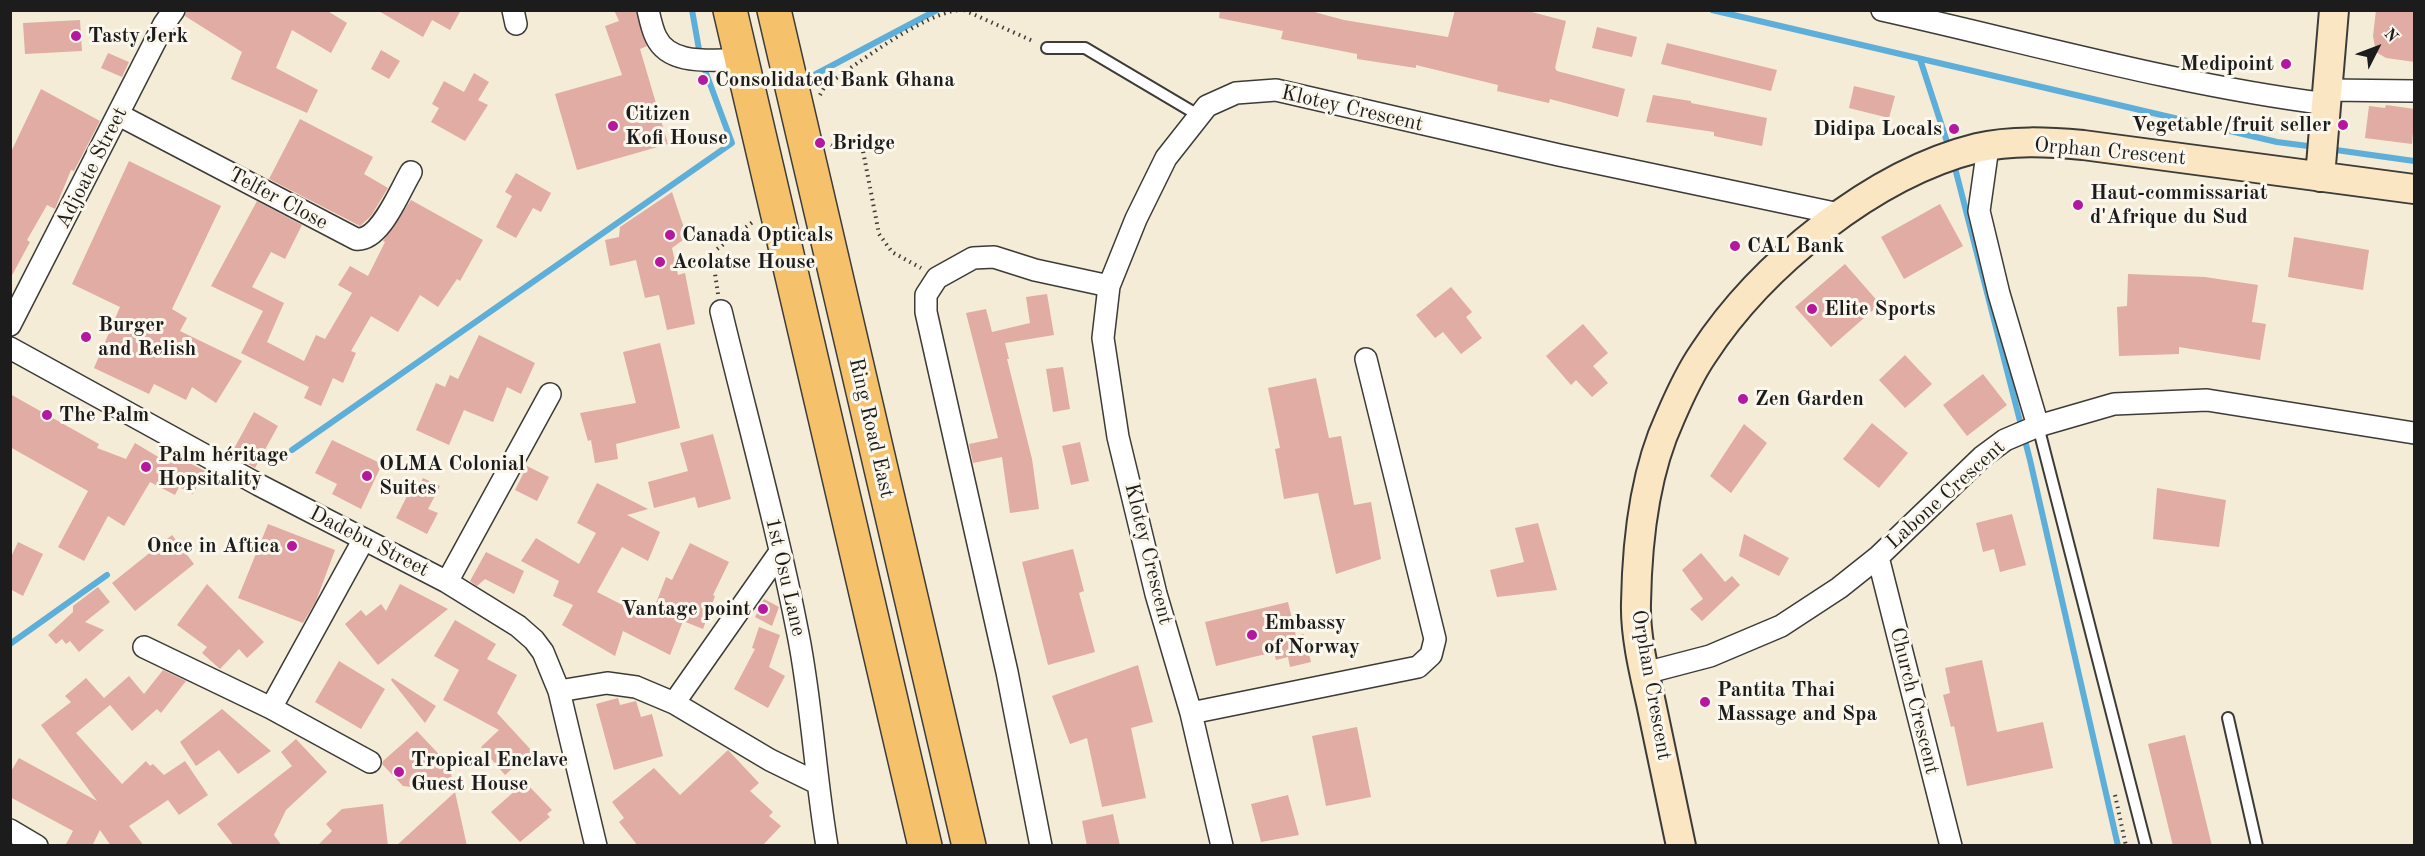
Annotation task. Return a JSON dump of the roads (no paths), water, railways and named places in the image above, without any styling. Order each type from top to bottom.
[{"type":"main road","name":"Ring Road East","points":[[730,10],[725,59],[774,206],[925,846]]},
{"type":"main road","name":"Ring Road East","points":[[774,10],[879,470],[969,846]]},
{"type":"main road","points":[[838,479],[879,470]]},
{"type":"street","points":[[648,10],[656,38],[667,52],[685,58],[725,59]]},
{"type":"street","points":[[1882,10],[2185,78],[2327,106],[2415,91]]},
{"type":"street","points":[[2321,170],[2334,10]]},
{"type":"street","name":"Adjoate Street","points":[[10,326],[119,116],[163,15]]},
{"type":"street","name":"Klotey Crescent","points":[[1222,846],[1191,713],[1156,594],[1118,437],[1103,338],[1109,286],[1136,219],[1166,158],[1198,115],[1207,106],[1236,93],[1276,90],[1548,153],[1839,214]]},
{"type":"street","name":"Telfer Close","points":[[119,116],[356,239],[364,240],[376,233],[411,172]]},
{"type":"street","name":"Orphan Crescent","points":[[1682,846],[1645,673],[1636,606],[1638,556],[1648,485],[1669,420],[1703,354],[1743,301],[1783,261],[1839,214],[1869,195],[1936,162],[1982,148],[2055,142],[2321,170],[2415,189]]},
{"type":"street","points":[[1982,148],[1979,212],[1999,294],[2038,426]]},
{"type":"street","points":[[1041,846],[1007,672],[926,312],[926,295],[937,278],[973,258],[994,257],[1035,270],[1109,286]]},
{"type":"street","name":"1st Osu Lane","points":[[721,311],[780,552],[812,709],[817,783],[827,846]]},
{"type":"street","name":"Dadebu Street","points":[[10,348],[227,468],[447,582],[498,612],[534,640],[543,652],[559,692],[596,846]]},
{"type":"street","points":[[1191,713],[1418,667],[1431,656],[1435,639],[1366,359]]},
{"type":"street","points":[[447,582],[550,394]]},
{"type":"street","name":"Labone Crescent","points":[[1645,673],[1710,656],[1781,626],[1839,588],[1878,556],[1982,457],[2005,440],[2038,426],[2114,404],[2207,400],[2415,433]]},
{"type":"street","points":[[271,708],[364,539]]},
{"type":"street","points":[[674,703],[780,552]]},
{"type":"street","name":"Church Crescent","points":[[1878,556],[1951,846]]},
{"type":"street","points":[[144,647],[271,708],[370,762]]},
{"type":"street","points":[[559,692],[607,683],[636,687],[674,703],[770,760],[817,783]]},
{"type":"street","points":[[10,830],[37,846]]},
{"type":"lane","points":[[1047,48],[1085,48],[1198,115]]},
{"type":"lane","points":[[2038,426],[2146,846]]},
{"type":"lane","points":[[2228,718],[2257,846]]},
{"type":"waterway","points":[[692,10],[700,55]]},
{"type":"waterway","points":[[816,74],[937,10]]},
{"type":"waterway","points":[[1712,10],[2277,142],[2316,147]]},
{"type":"waterway","points":[[1920,59],[1949,148]]},
{"type":"waterway","points":[[292,450],[732,143],[703,65]]},
{"type":"waterway","points":[[2329,149],[2414,161]]},
{"type":"waterway","points":[[1954,164],[2030,460],[2118,846]]},
{"type":"waterway","points":[[10,644],[107,575]]},
{"type":"place","name":"Tasty Jerk","points":[[76,36]]},
{"type":"place","name":"Medipoint","points":[[2286,64]]},
{"type":"place","name":"Consolidated Bank Ghana","points":[[703,80]]},
{"type":"place","name":"Vegetable/fruit seller","points":[[2343,125]]},
{"type":"place","name":"Citizen Kofi House","points":[[613,126]]},
{"type":"place","name":"Didipa Locals","points":[[1954,129]]},
{"type":"place","name":"Bridge","points":[[820,143]]},
{"type":"place","name":"Haut-commissariat d'Afrique du Sud","points":[[2078,205]]},
{"type":"place","name":"Canada Opticals","points":[[670,235]]},
{"type":"place","name":"CAL Bank","points":[[1735,246]]},
{"type":"place","name":"Acolatse House","points":[[660,262]]},
{"type":"place","name":"Elite Sports","points":[[1812,309]]},
{"type":"place","name":"Burger and Relish","points":[[86,337]]},
{"type":"place","name":"Zen Garden","points":[[1743,399]]},
{"type":"place","name":"The Palm","points":[[47,415]]},
{"type":"place","name":"Palm héritage Hopsitality","points":[[146,467]]},
{"type":"place","name":"OLMA Colonial Suites","points":[[367,476]]},
{"type":"place","name":"Once in Aftica","points":[[292,546]]},
{"type":"place","name":"Vantage point","points":[[763,609]]},
{"type":"place","name":"Embassy of Norway","points":[[1252,635]]},
{"type":"place","name":"Pantita Thai Massage and Spa","points":[[1705,702]]},
{"type":"place","name":"Tropical Enclave Guest House","points":[[399,772]]}]
